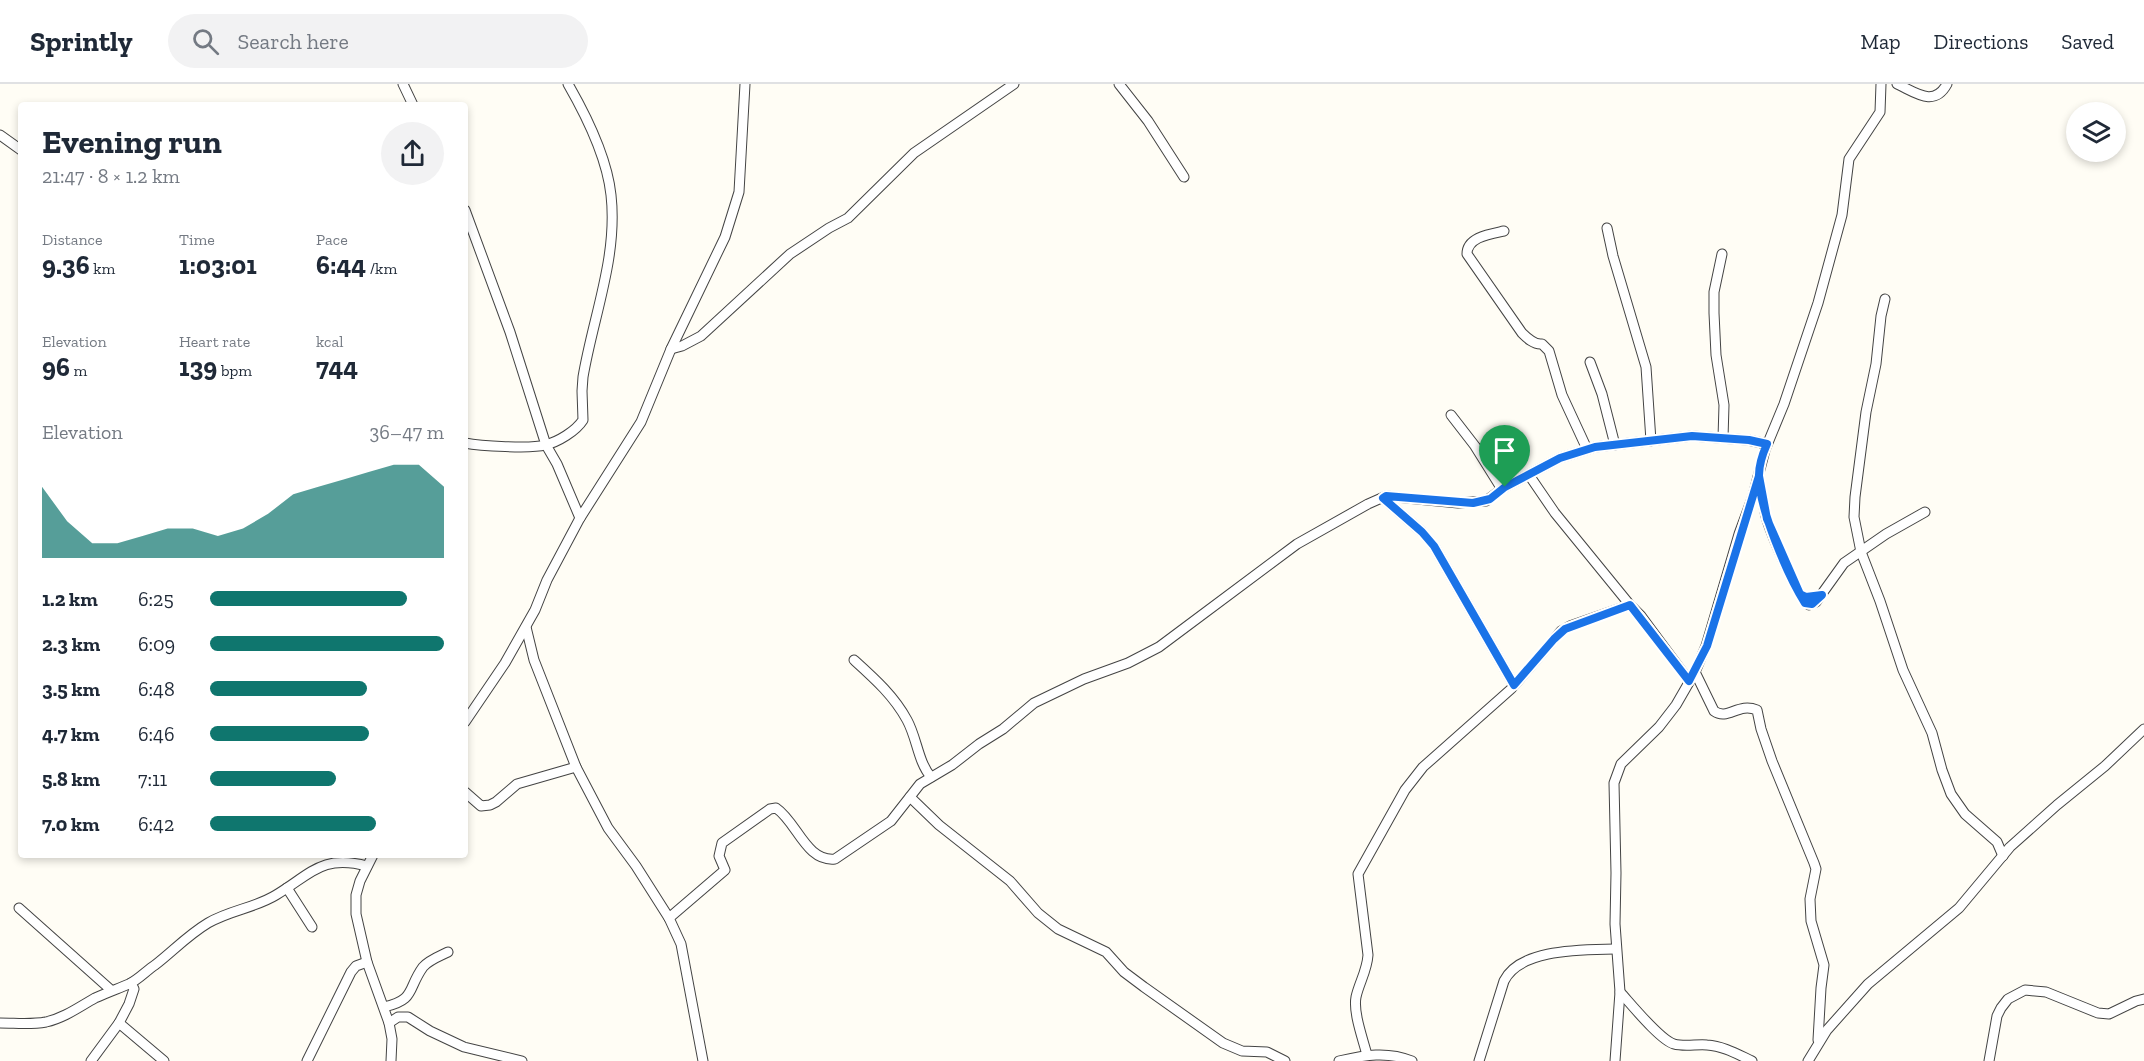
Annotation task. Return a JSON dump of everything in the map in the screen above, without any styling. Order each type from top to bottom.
[{"type":"street","points":[[403,84],[412,102]]},
{"type":"street","points":[[468,443],[484,446],[546,445],[574,429],[583,420],[583,377],[606,274],[611,235],[611,196],[607,172],[590,128],[568,84]]},
{"type":"street","points":[[468,718],[505,663],[526,627],[580,518],[641,422],[671,349],[718,252],[734,211],[741,171],[745,84]]},
{"type":"street","points":[[671,349],[701,336],[790,254],[848,218],[861,207],[914,153],[1014,84]]},
{"type":"street","points":[[1119,84],[1148,121],[1184,177]]},
{"type":"street","points":[[1615,1061],[1620,992],[1616,949],[1614,798],[1617,773],[1629,755],[1668,716],[1695,672],[1707,646],[1767,444],[1781,412],[1818,303],[1842,214],[1850,159],[1880,112],[1881,84]]},
{"type":"street","points":[[1897,84],[1924,97],[1935,97],[1947,84]]},
{"type":"street","points":[[0,135],[18,148]]},
{"type":"street","points":[[468,218],[510,332],[546,445],[557,464],[580,518]]},
{"type":"street","points":[[1607,228],[1646,367],[1651,441]]},
{"type":"street","points":[[1504,231],[1484,236],[1473,242],[1467,248],[1467,254],[1522,333],[1538,345],[1542,344],[1549,351],[1562,395],[1587,449]]},
{"type":"street","points":[[1722,254],[1714,292],[1713,313],[1716,355],[1724,405],[1723,438]]},
{"type":"street","points":[[1885,299],[1876,364],[1866,412],[1854,517],[1861,552],[1904,670],[1932,733],[1951,794],[1965,814],[1997,842],[2002,856]]},
{"type":"street","points":[[1590,362],[1602,393],[1615,445]]},
{"type":"street","points":[[1451,415],[1475,446],[1501,490]]},
{"type":"street","points":[[669,918],[725,870],[719,856],[722,843],[770,810],[776,808],[782,813],[819,857],[835,859],[894,818],[920,784],[952,765],[1003,729],[1039,699],[1128,663],[1159,647],[1297,544],[1343,517],[1383,498],[1473,503],[1490,499],[1501,490],[1560,458],[1587,449],[1615,445],[1692,436],[1767,444]]},
{"type":"street","points":[[1529,475],[1555,513],[1689,681]]},
{"type":"street","points":[[1759,476],[1767,519],[1800,594],[1806,597],[1822,595],[1844,563],[1886,534],[1925,512]]},
{"type":"street","points":[[1383,498],[1422,532],[1434,546],[1514,685]]},
{"type":"street","points":[[1367,1055],[1356,1007],[1357,994],[1366,969],[1368,955],[1358,884],[1360,869],[1401,796],[1417,774],[1514,685],[1565,629],[1630,605]]},
{"type":"street","points":[[526,627],[534,660],[576,767],[608,828],[647,883],[669,918],[681,944],[703,1061]]},
{"type":"street","points":[[854,660],[894,699],[908,721],[925,768],[931,777]]},
{"type":"street","points":[[1695,672],[1717,714],[1725,715],[1741,707],[1757,710],[1772,761],[1815,863],[1816,869],[1809,900],[1810,921],[1824,965],[1818,1043]]},
{"type":"street","points":[[1808,1061],[1818,1043],[1842,1011],[1868,984],[1959,908],[2002,856],[2144,729]]},
{"type":"street","points":[[468,795],[481,806],[490,805],[517,784],[576,767]]},
{"type":"street","points":[[910,797],[939,825],[1010,881],[1033,908],[1052,925],[1106,952],[1124,972],[1230,1047],[1249,1052],[1267,1053],[1285,1061]]},
{"type":"street","points":[[371,858],[356,895],[356,914],[367,962],[389,1023],[392,1039],[391,1061]]},
{"type":"street","points":[[0,1023],[32,1024],[57,1019],[111,990],[131,983],[208,923],[232,911],[262,902],[328,863],[340,862],[367,866]]},
{"type":"street","points":[[287,888],[312,927]]},
{"type":"street","points":[[19,908],[111,990]]},
{"type":"street","points":[[1479,1061],[1504,981],[1511,969],[1554,952],[1616,949]]},
{"type":"street","points":[[384,1007],[402,1002],[411,992],[426,964],[448,952]]},
{"type":"street","points":[[307,1061],[351,972],[356,966],[367,962]]},
{"type":"street","points":[[91,1061],[119,1023],[129,1004],[134,989],[131,983]]},
{"type":"street","points":[[1989,1061],[1997,1016],[2001,1008],[2008,999],[2025,990],[2046,992],[2098,1013],[2109,1014],[2144,999]]},
{"type":"street","points":[[1620,992],[1658,1033],[1671,1043],[1721,1047],[1752,1061]]},
{"type":"street","points":[[389,1023],[398,1017],[408,1017],[430,1031],[464,1047],[522,1061]]},
{"type":"street","points":[[119,1023],[164,1061]]},
{"type":"street","points":[[1240,1061],[1249,1052]]},
{"type":"street","points":[[1339,1061],[1367,1055],[1389,1055],[1412,1061]]},
{"type":"route","points":[[1505,487],[1490,499],[1473,503],[1386,496],[1383,498],[1422,532],[1434,546],[1514,685],[1558,634],[1565,629],[1630,605],[1641,616],[1689,681],[1707,646],[1739,534],[1759,476],[1767,519],[1793,581],[1800,594],[1806,597],[1822,595],[1812,604],[1805,603],[1803,599],[1793,581],[1767,519],[1759,476],[1767,444],[1749,440],[1692,436],[1595,447],[1560,458],[1505,487]]}]
